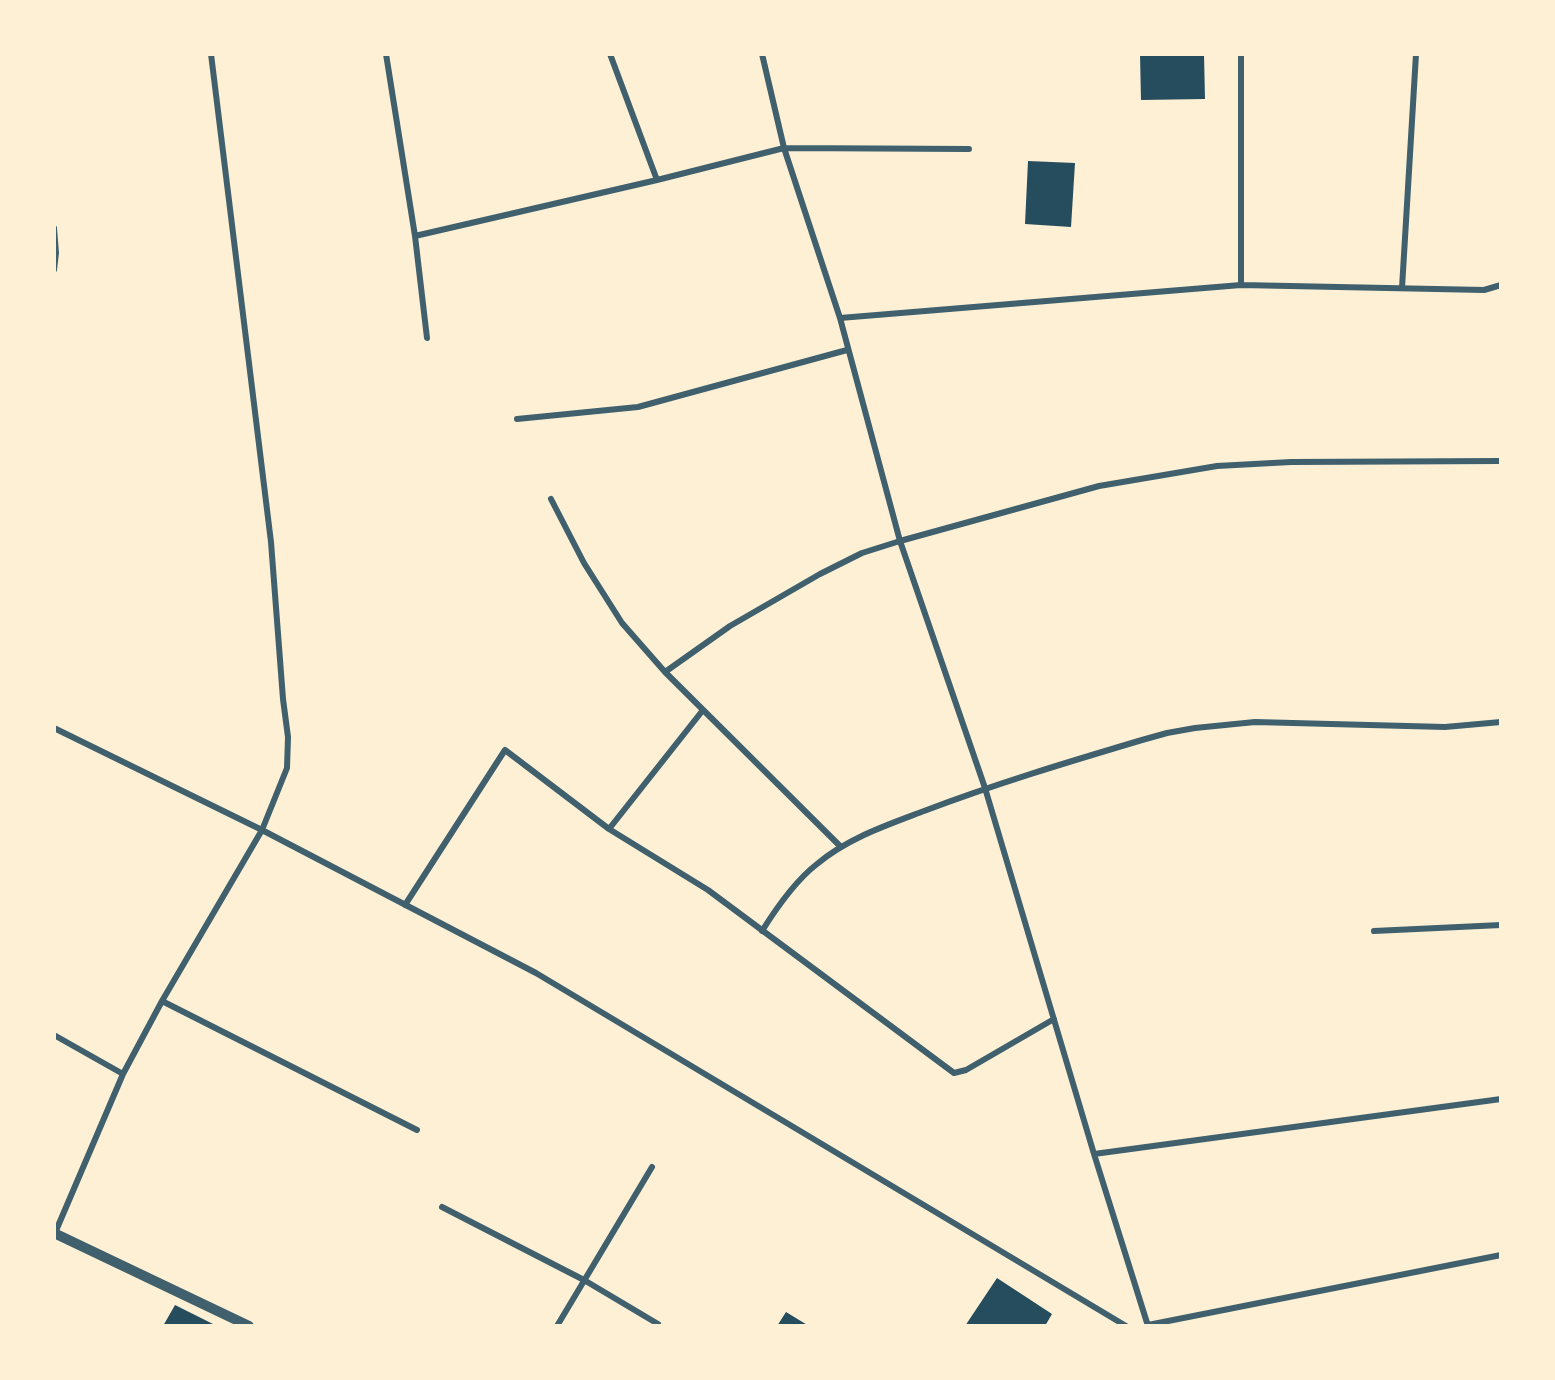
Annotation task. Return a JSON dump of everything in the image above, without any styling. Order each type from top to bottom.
[{"type":"street","points":[[211,54],[271,542],[288,737],[287,768],[262,830],[162,1001],[123,1074],[54,1233],[249,1326]]},
{"type":"street","points":[[386,54],[415,236],[427,338]]},
{"type":"street","points":[[610,54],[657,180]]},
{"type":"street","points":[[762,54],[784,148],[840,318],[900,541],[985,788],[1094,1154],[1148,1326],[1501,1255]]},
{"type":"street","points":[[1241,285],[1242,54]]},
{"type":"street","points":[[1402,288],[1416,54]]},
{"type":"street","points":[[415,236],[784,148],[969,149]]},
{"type":"street","points":[[54,228],[56,254],[54,270]]},
{"type":"street","points":[[840,318],[1241,285],[1485,290],[1501,285]]},
{"type":"street","points":[[517,419],[638,406],[847,350]]},
{"type":"street","points":[[665,672],[730,626],[820,574],[862,554],[900,541],[1099,486],[1217,466],[1291,462],[1501,461]]},
{"type":"street","points":[[551,499],[599,589],[622,623],[665,672],[841,847]]},
{"type":"street","points":[[609,829],[703,710]]},
{"type":"street","points":[[762,931],[777,908],[816,865],[841,847],[877,829],[985,788],[1142,740],[1195,728],[1255,722],[1445,727],[1501,722]]},
{"type":"street","points":[[54,728],[262,830],[536,973],[1126,1326]]},
{"type":"street","points":[[405,905],[505,750],[609,829],[708,890],[954,1073],[966,1070],[1054,1019]]},
{"type":"street","points":[[1374,931],[1501,925]]},
{"type":"street","points":[[162,1001],[417,1130]]},
{"type":"street","points":[[54,1035],[123,1074]]},
{"type":"street","points":[[1094,1154],[1501,1099]]},
{"type":"street","points":[[556,1326],[652,1167]]},
{"type":"street","points":[[442,1207],[584,1280],[658,1324]]},
{"type":"building","points":[[1140,54],[1204,54],[1205,99],[1141,100]]},
{"type":"building","points":[[1028,161],[1075,163],[1071,227],[1025,224]]},
{"type":"building","points":[[997,1278],[1052,1314],[1045,1326],[965,1326]]},
{"type":"building","points":[[175,1305],[217,1326],[163,1326]]},
{"type":"building","points":[[786,1312],[809,1326],[777,1326]]}]
